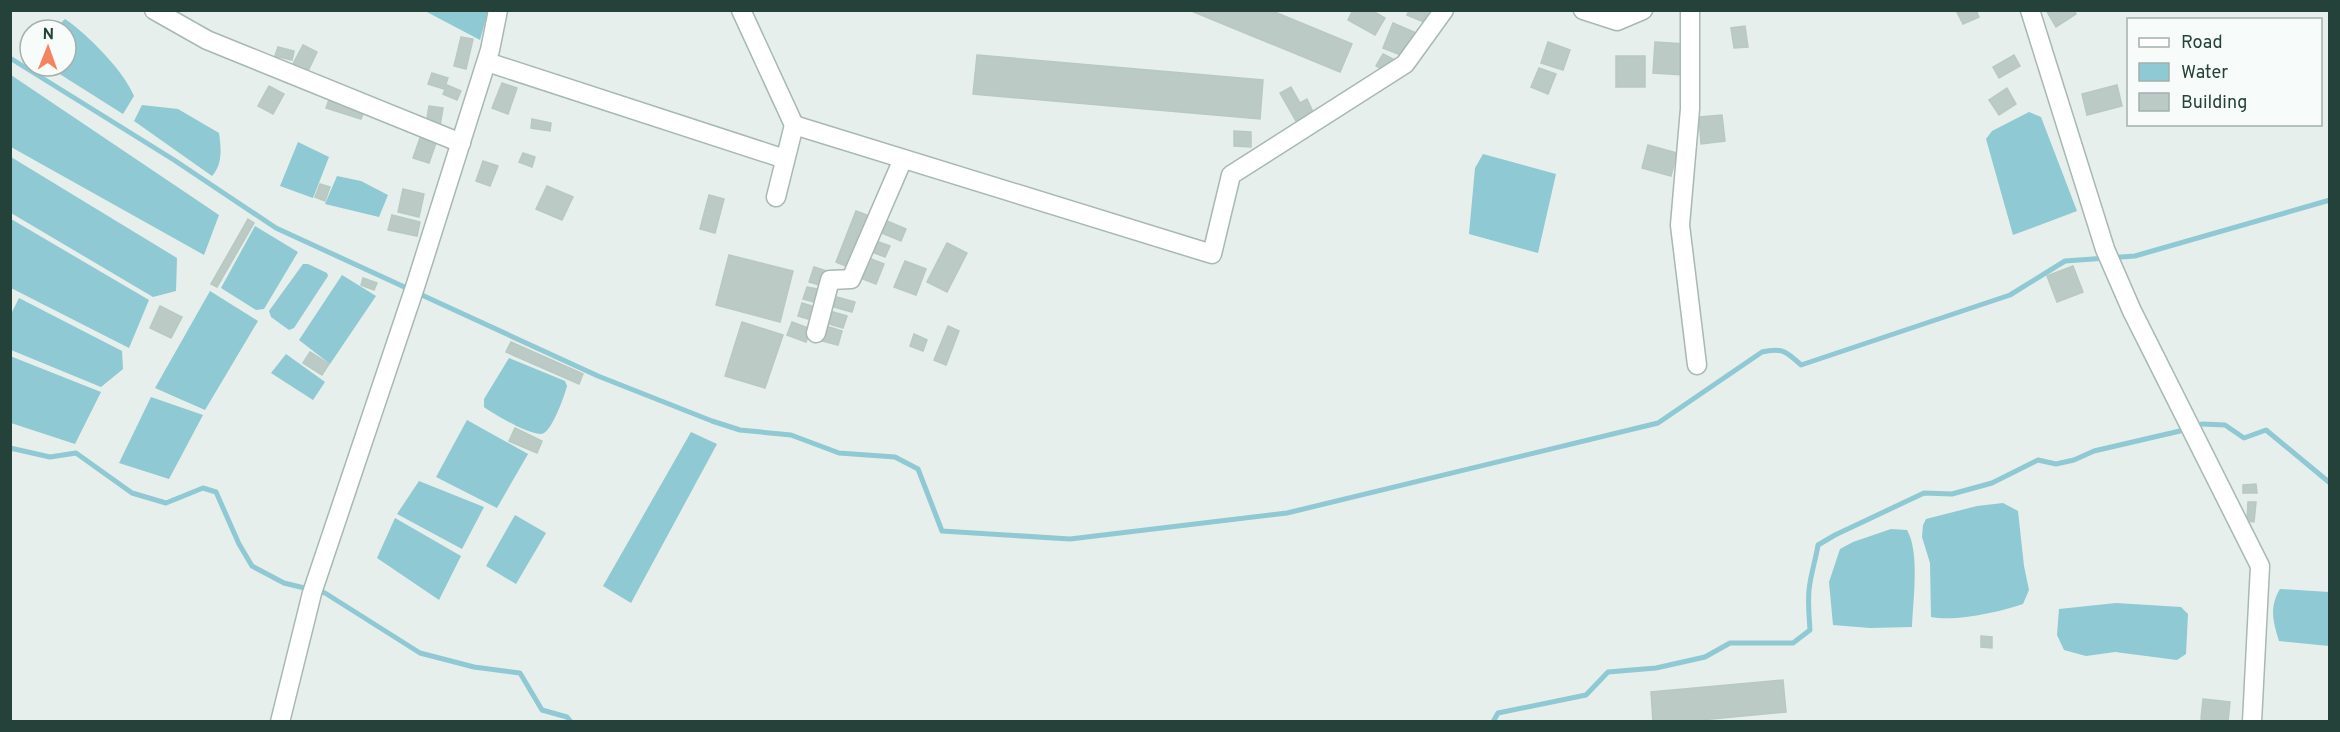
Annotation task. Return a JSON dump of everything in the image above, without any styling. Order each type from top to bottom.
[{"type":"street","points":[[154,10],[207,40],[461,143]]},
{"type":"street","points":[[280,722],[315,587],[487,62],[498,10]]},
{"type":"street","points":[[741,10],[794,125],[776,197]]},
{"type":"street","points":[[794,125],[1212,254],[1231,175],[1405,64],[1444,10]]},
{"type":"street","points":[[1583,10],[1617,21],[1643,10]]},
{"type":"street","points":[[1690,10],[1690,109],[1680,225],[1697,364]]},
{"type":"street","points":[[2030,10],[2105,249],[2132,311],[2260,566],[2252,722]]},
{"type":"street","points":[[487,62],[785,159]]},
{"type":"street","points":[[816,333],[830,280],[851,279],[903,159]]},
{"type":"water","points":[[425,11],[488,11],[480,40]]},
{"type":"water","points":[[78,29],[104,54],[129,86],[134,96],[123,114],[66,78],[78,78]]},
{"type":"water","points":[[11,75],[219,215],[204,255],[11,147]]},
{"type":"water","points":[[142,105],[178,109],[219,133],[220,161],[212,176],[134,121]]},
{"type":"water","points":[[2029,112],[2041,117],[2077,211],[2013,235],[1986,139],[1992,131]]},
{"type":"water","points":[[298,142],[329,157],[313,198],[280,186]]},
{"type":"water","points":[[1483,154],[1556,174],[1538,253],[1469,234],[1475,168]]},
{"type":"water","points":[[11,157],[177,258],[176,291],[153,297],[11,213]]},
{"type":"water","points":[[337,176],[361,181],[388,195],[379,217],[325,204]]},
{"type":"water","points":[[11,219],[149,300],[129,348],[11,288]]},
{"type":"water","points":[[255,226],[298,252],[264,309],[256,310],[221,288]]},
{"type":"water","points":[[303,264],[327,273],[328,276],[294,328],[289,330],[271,317],[269,311]]},
{"type":"water","points":[[342,275],[376,296],[330,364],[299,340]]},
{"type":"water","points":[[210,291],[258,321],[205,410],[155,388]]},
{"type":"water","points":[[19,298],[122,351],[123,369],[101,387],[11,350],[11,314]]},
{"type":"water","points":[[286,354],[325,382],[313,400],[271,373]]},
{"type":"water","points":[[10,356],[101,392],[75,444],[11,423]]},
{"type":"water","points":[[509,358],[565,381],[567,386],[561,404],[551,425],[544,433],[539,434],[523,429],[484,407],[484,399]]},
{"type":"water","points":[[151,397],[203,415],[169,479],[119,463]]},
{"type":"water","points":[[467,420],[528,454],[497,508],[436,477]]},
{"type":"water","points":[[691,432],[717,444],[631,603],[603,586]]},
{"type":"water","points":[[419,481],[484,507],[462,549],[397,514]]},
{"type":"water","points":[[2003,503],[2018,511],[2029,590],[2023,604],[1965,617],[1931,617],[1930,563],[1922,537],[1926,519],[1977,506]]},
{"type":"water","points":[[515,515],[546,533],[516,584],[486,566]]},
{"type":"water","points":[[395,518],[461,556],[439,600],[377,558]]},
{"type":"water","points":[[1891,529],[1907,530],[1911,539],[1915,564],[1912,627],[1870,628],[1833,625],[1829,582],[1840,549]]},
{"type":"water","points":[[2280,589],[2329,592],[2329,646],[2279,641],[2273,608]]},
{"type":"water","points":[[2116,603],[2181,607],[2188,614],[2186,654],[2177,660],[2115,652],[2086,656],[2064,650],[2057,635],[2059,609]]},
{"type":"building","points":[[1189,10],[1270,10],[1352,44],[1340,72]]},
{"type":"building","points":[[1353,10],[1371,10],[1385,18],[1375,35],[1348,20]]},
{"type":"building","points":[[1409,10],[1429,10],[1424,22],[1407,15]]},
{"type":"building","points":[[1976,10],[1979,17],[1963,24],[1957,12]]},
{"type":"building","points":[[2046,10],[2074,10],[2076,14],[2056,27]]},
{"type":"building","points":[[1393,23],[1416,33],[1406,57],[1383,48]]},
{"type":"building","points":[[1745,26],[1748,47],[1734,48],[1731,28]]},
{"type":"building","points":[[461,37],[473,39],[466,69],[454,66]]},
{"type":"building","points":[[1548,42],[1570,50],[1563,70],[1541,63]]},
{"type":"building","points":[[1655,42],[1686,44],[1684,75],[1653,73]]},
{"type":"building","points":[[303,45],[317,52],[307,73],[292,66]]},
{"type":"building","points":[[278,47],[294,51],[292,60],[275,56]]},
{"type":"building","points":[[1383,54],[1395,60],[1388,72],[1376,66]]},
{"type":"building","points":[[977,55],[1263,80],[1260,119],[973,94]]},
{"type":"building","points":[[2014,55],[2020,66],[1999,78],[1993,67]]},
{"type":"building","points":[[1616,56],[1645,56],[1645,87],[1616,87]]},
{"type":"building","points":[[1539,68],[1556,74],[1548,94],[1531,87]]},
{"type":"building","points":[[432,73],[448,78],[444,89],[428,84]]},
{"type":"building","points":[[502,83],[517,88],[508,114],[492,108]]},
{"type":"building","points":[[447,85],[461,91],[457,100],[443,94]]},
{"type":"building","points":[[2117,85],[2122,106],[2087,115],[2082,94]]},
{"type":"building","points":[[269,86],[284,94],[273,114],[258,106]]},
{"type":"building","points":[[1291,87],[1300,103],[1307,99],[1313,112],[1296,121],[1280,93]]},
{"type":"building","points":[[2007,88],[2016,104],[1999,115],[1989,100]]},
{"type":"building","points":[[330,97],[365,109],[361,119],[326,108]]},
{"type":"building","points":[[429,106],[443,108],[440,126],[426,124]]},
{"type":"building","points":[[1722,115],[1725,141],[1701,144],[1699,117]]},
{"type":"building","points":[[532,119],[551,123],[550,131],[531,128]]},
{"type":"building","points":[[1234,131],[1251,132],[1251,147],[1234,146]]},
{"type":"building","points":[[420,138],[436,143],[429,163],[413,158]]},
{"type":"building","points":[[1648,145],[1677,153],[1671,176],[1642,168]]},
{"type":"building","points":[[523,153],[535,157],[532,167],[519,162]]},
{"type":"building","points":[[483,161],[498,166],[490,186],[476,181]]},
{"type":"building","points":[[320,184],[330,187],[325,201],[315,197]]},
{"type":"building","points":[[547,186],[573,197],[562,220],[536,209]]},
{"type":"building","points":[[403,189],[424,194],[419,217],[398,212]]},
{"type":"building","points":[[709,195],[724,199],[715,233],[700,229]]},
{"type":"building","points":[[856,211],[872,217],[851,268],[836,262]]},
{"type":"building","points":[[392,215],[420,222],[417,236],[388,230]]},
{"type":"building","points":[[248,219],[254,223],[217,287],[211,284]]},
{"type":"building","points":[[887,221],[906,229],[901,241],[882,233]]},
{"type":"building","points":[[876,241],[890,246],[885,257],[872,252]]},
{"type":"building","points":[[947,243],[967,253],[947,292],[927,282]]},
{"type":"building","points":[[729,255],[793,271],[780,322],[716,305]]},
{"type":"building","points":[[866,257],[884,264],[876,284],[858,277]]},
{"type":"building","points":[[905,261],[926,269],[916,295],[894,287]]},
{"type":"building","points":[[2073,266],[2083,292],[2057,302],[2047,276]]},
{"type":"building","points":[[814,267],[827,271],[823,286],[809,282]]},
{"type":"building","points":[[363,278],[377,283],[374,290],[361,285]]},
{"type":"building","points":[[807,287],[818,289],[814,302],[803,299]]},
{"type":"building","points":[[833,296],[855,302],[852,312],[830,306]]},
{"type":"building","points":[[802,303],[812,306],[808,319],[798,316]]},
{"type":"building","points":[[160,306],[182,317],[171,338],[150,328]]},
{"type":"building","points":[[830,311],[847,316],[843,328],[826,323]]},
{"type":"building","points":[[742,322],[783,335],[765,388],[725,376]]},
{"type":"building","points":[[792,322],[811,329],[806,342],[787,335]]},
{"type":"building","points":[[826,326],[842,331],[838,345],[822,341]]},
{"type":"building","points":[[948,326],[959,331],[946,365],[934,360]]},
{"type":"building","points":[[914,334],[927,340],[923,351],[910,346]]},
{"type":"building","points":[[511,342],[583,374],[579,384],[506,352]]},
{"type":"building","points":[[310,352],[329,364],[322,375],[303,363]]},
{"type":"building","points":[[515,428],[542,441],[537,453],[509,441]]},
{"type":"building","points":[[2256,484],[2257,493],[2243,493],[2243,485]]},
{"type":"building","points":[[2248,502],[2256,502],[2254,522],[2247,521]]},
{"type":"building","points":[[1981,636],[1992,637],[1992,648],[1981,647]]},
{"type":"building","points":[[1783,680],[1786,712],[1680,722],[1653,722],[1651,692]]},
{"type":"building","points":[[2203,699],[2230,702],[2228,722],[2201,719]]},
{"type":"waterway","points":[[10,58],[174,160],[276,228],[598,376],[740,430],[791,435],[839,453],[895,457],[918,469],[942,531],[1070,539],[1287,513],[1658,423],[1762,352],[1779,350],[1801,365],[2010,295],[2065,261],[2135,256],[2330,200]]},
{"type":"waterway","points":[[2202,424],[2225,425],[2244,438],[2266,430],[2330,483]]},
{"type":"waterway","points":[[1493,722],[1498,713],[1586,695],[1608,672],[1656,668],[1705,657],[1730,643],[1793,643],[1810,630],[1809,589],[1818,545],[1835,535],[1924,493],[1952,494],[1992,483],[2038,460],[2056,464],[2074,460],[2094,451],[2180,431]]},
{"type":"waterway","points":[[10,448],[50,457],[76,453],[132,493],[166,503],[203,488],[216,492],[239,544],[252,566],[284,583],[325,593],[420,653],[474,667],[520,673],[542,710],[567,717],[571,722]]}]
